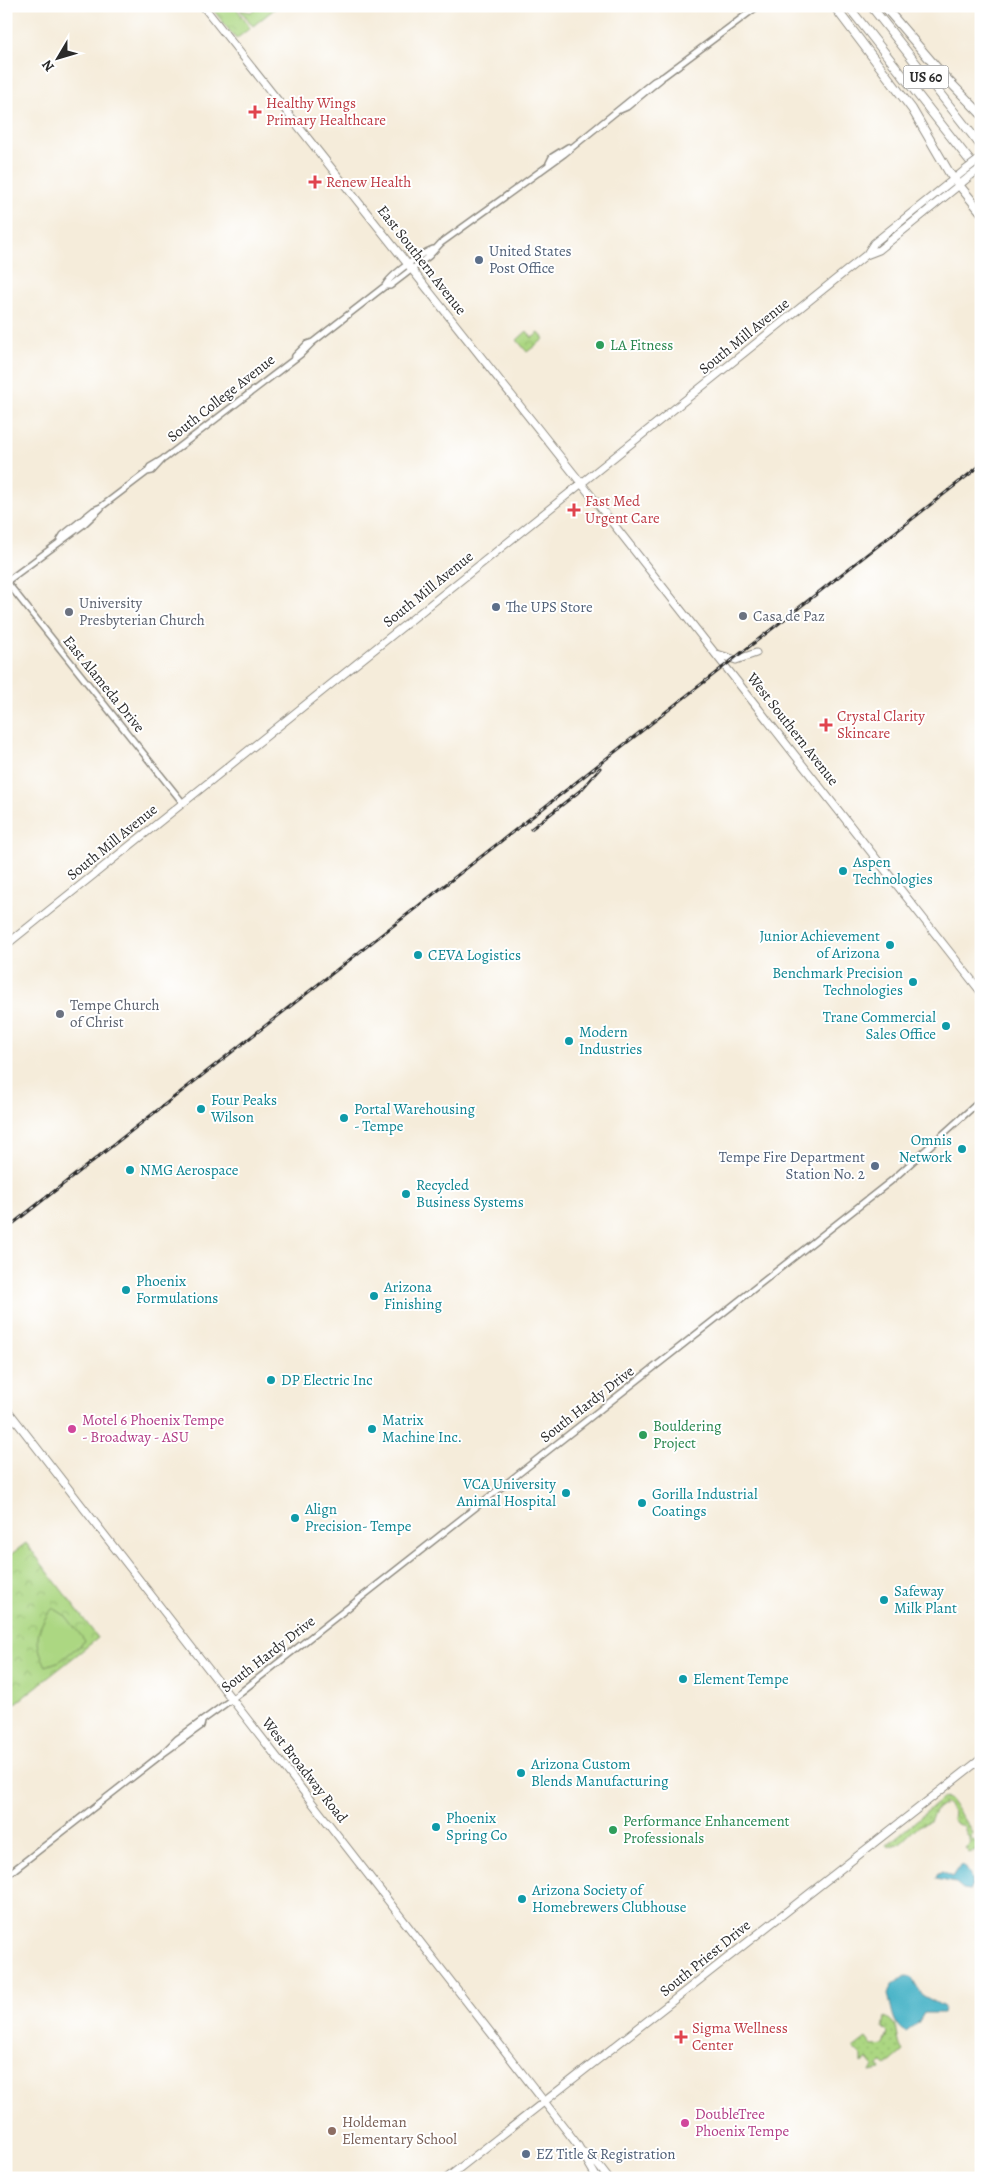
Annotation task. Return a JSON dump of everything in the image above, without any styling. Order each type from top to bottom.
[{"type":"highway","points":[[834,6],[912,109],[956,182],[981,212]]},
{"type":"highway","name":"US 60","points":[[848,6],[981,175]]},
{"type":"highway","name":"US 60","points":[[871,6],[981,146]]},
{"type":"highway","points":[[884,6],[944,76],[981,114]]},
{"type":"main road","name":"East Southern Avenue","points":[[203,6],[582,483]]},
{"type":"main road","name":"South Mill Avenue","points":[[6,945],[867,254],[879,250],[956,182],[964,171],[981,158]]},
{"type":"main road","name":"South Mill Avenue","points":[[956,182],[969,177],[981,168]]},
{"type":"main road","name":"West Southern Avenue","points":[[582,483],[981,992]]},
{"type":"main road","points":[[716,654],[736,660],[756,653]]},
{"type":"main road","name":"West Broadway Road","points":[[6,1408],[581,2150],[597,2178]]},
{"type":"main road","name":"South Priest Drive","points":[[447,2178],[981,1759]]},
{"type":"main road","name":"West Broadway Road","points":[[581,2150],[598,2165],[608,2178]]},
{"type":"street","name":"South College Avenue","points":[[6,582],[60,540],[83,525],[102,507],[148,472],[152,471],[165,458],[293,358],[299,351],[385,286],[390,286],[410,267],[429,256],[434,249],[549,163],[552,157],[571,146],[618,110],[627,107],[664,76],[758,6]]},
{"type":"street","name":"East Alameda Drive","points":[[6,582],[183,803]]},
{"type":"street","name":"South Hardy Drive","points":[[6,1876],[161,1755],[172,1742],[232,1699],[897,1176],[981,1100]]},
{"type":"green space","points":[[210,6],[235,6],[250,28],[236,39]]},
{"type":"green space","points":[[255,6],[278,6],[253,26],[240,10],[251,12],[255,10]]},
{"type":"green space","points":[[527,331],[532,338],[539,333],[544,339],[527,352],[517,340]]},
{"type":"green space","points":[[26,1543],[98,1638],[6,1711],[6,1558]]},
{"type":"green space","points":[[53,1608],[66,1616],[85,1641],[60,1661],[46,1666],[38,1643],[38,1636],[43,1623]]},
{"type":"green space","points":[[943,1798],[949,1799],[958,1811],[972,1833],[971,1838],[976,1842],[981,1839],[981,1854],[978,1850],[969,1853],[965,1848],[971,1842],[963,1826],[957,1824],[953,1819],[954,1813],[946,1803],[936,1810],[930,1821],[917,1827],[900,1843],[888,1847],[887,1845]]},
{"type":"green space","points":[[885,2017],[894,2024],[903,2051],[886,2066],[882,2063],[879,2066],[881,2070],[871,2072],[874,2066],[868,2059],[862,2063],[862,2057],[853,2048],[866,2038],[872,2046],[884,2045],[888,2033],[883,2028]]},
{"type":"water","points":[[963,1865],[970,1877],[970,1890],[963,1889],[956,1883],[936,1879],[937,1875],[942,1872],[953,1877],[960,1866]]},
{"type":"water","points":[[905,1976],[912,1978],[922,1995],[944,2007],[943,2013],[924,2013],[918,2023],[906,2032],[895,2021],[888,1995],[891,1986]]},
{"type":"railway","points":[[6,1229],[981,465]]},
{"type":"railway","points":[[531,829],[581,790],[600,768]]},
{"type":"place","name":"Healthy Wings Primary Healthcare","points":[[255,112]]},
{"type":"place","name":"Renew Health","points":[[315,182]]},
{"type":"place","name":"United States Post Office","points":[[479,260]]},
{"type":"place","name":"LA Fitness","points":[[600,345]]},
{"type":"place","name":"Fast Med Urgent Care","points":[[574,510]]},
{"type":"place","name":"The UPS Store","points":[[496,607]]},
{"type":"place","name":"University Presbyterian Church","points":[[69,612]]},
{"type":"place","name":"Casa de Paz","points":[[743,616]]},
{"type":"place","name":"Crystal Clarity Skincare","points":[[826,725]]},
{"type":"place","name":"Aspen Technologies","points":[[843,871]]},
{"type":"place","name":"Junior Achievement of Arizona","points":[[890,945]]},
{"type":"place","name":"CEVA Logistics","points":[[418,955]]},
{"type":"place","name":"Benchmark Precision Technologies","points":[[913,982]]},
{"type":"place","name":"Tempe Church of Christ","points":[[60,1014]]},
{"type":"place","name":"Trane Commercial Sales Office","points":[[946,1026]]},
{"type":"place","name":"Modern Industries","points":[[569,1041]]},
{"type":"place","name":"Four Peaks Wilson","points":[[201,1109]]},
{"type":"place","name":"Portal Warehousing - Tempe","points":[[344,1118]]},
{"type":"place","name":"Omnis Network","points":[[962,1149]]},
{"type":"place","name":"Tempe Fire Department Station No. 2","points":[[875,1166]]},
{"type":"place","name":"NMG Aerospace","points":[[130,1170]]},
{"type":"place","name":"Recycled Business Systems","points":[[406,1194]]},
{"type":"place","name":"Phoenix Formulations","points":[[126,1290]]},
{"type":"place","name":"Arizona Finishing","points":[[374,1296]]},
{"type":"place","name":"DP Electric Inc","points":[[271,1380]]},
{"type":"place","name":"Motel 6 Phoenix Tempe - Broadway - ASU","points":[[72,1429]]},
{"type":"place","name":"Matrix Machine Inc.","points":[[372,1429]]},
{"type":"place","name":"Bouldering Project","points":[[643,1435]]},
{"type":"place","name":"VCA University Animal Hospital","points":[[566,1493]]},
{"type":"place","name":"Gorilla Industrial Coatings","points":[[642,1503]]},
{"type":"place","name":"Align Precision- Tempe","points":[[295,1518]]},
{"type":"place","name":"Safeway Milk Plant","points":[[884,1600]]},
{"type":"place","name":"Element Tempe","points":[[683,1679]]},
{"type":"place","name":"Arizona Custom Blends Manufacturing","points":[[521,1773]]},
{"type":"place","name":"Phoenix Spring Co","points":[[436,1827]]},
{"type":"place","name":"Performance Enhancement Professionals","points":[[613,1830]]},
{"type":"place","name":"Arizona Society of Homebrewers Clubhouse","points":[[522,1899]]},
{"type":"place","name":"Sigma Wellness Center","points":[[681,2037]]},
{"type":"place","name":"DoubleTree Phoenix Tempe","points":[[685,2123]]},
{"type":"place","name":"Holdeman Elementary School","points":[[332,2131]]},
{"type":"place","name":"EZ Title & Registration","points":[[526,2154]]}]
